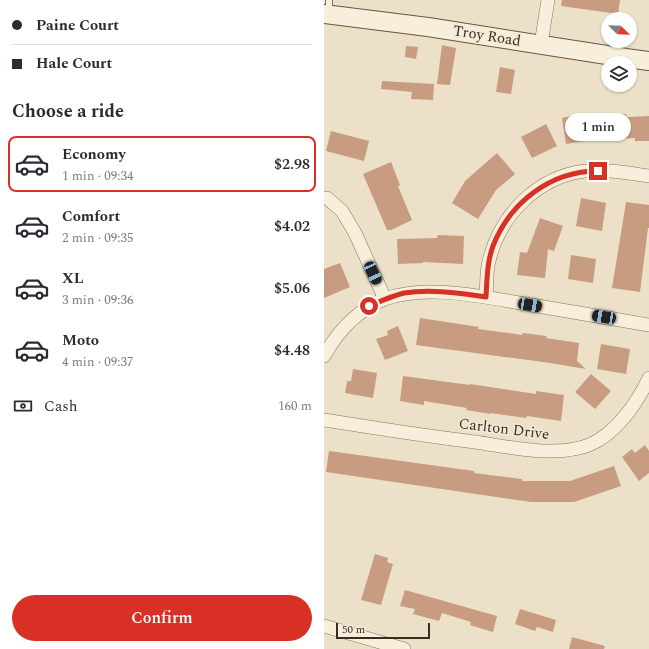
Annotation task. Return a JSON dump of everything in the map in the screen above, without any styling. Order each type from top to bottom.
[{"type":"street","points":[[541,44],[548,0]]},
{"type":"street","name":"Troy Road","points":[[327,10],[649,61]]},
{"type":"street","points":[[486,297],[488,263],[500,229],[512,212],[524,199],[540,187],[555,179],[586,171],[622,171],[649,176]]},
{"type":"street","points":[[327,198],[342,211],[355,233],[385,299]]},
{"type":"street","points":[[324,356],[332,342],[343,328],[365,310],[385,299],[404,293],[426,292],[486,297],[649,325]]},
{"type":"street","name":"Carlton Drive","points":[[324,420],[524,449],[557,451],[574,449],[590,444],[605,436],[634,405],[649,378]]},
{"type":"street","points":[[324,626],[404,649]]},
{"type":"building","points":[[562,0],[620,0],[618,12],[604,12],[561,6]]},
{"type":"building","points":[[442,45],[456,48],[450,85],[437,84]]},
{"type":"building","points":[[406,46],[418,47],[416,59],[405,57]]},
{"type":"building","points":[[500,67],[515,70],[511,94],[496,92]]},
{"type":"building","points":[[382,81],[434,84],[433,100],[411,99],[412,92],[381,89]]},
{"type":"building","points":[[587,113],[587,116],[626,114],[627,117],[649,116],[649,141],[635,141],[635,138],[602,140],[602,138],[566,144],[562,118]]},
{"type":"building","points":[[546,124],[557,146],[532,158],[521,137]]},
{"type":"building","points":[[331,131],[369,141],[364,161],[326,151]]},
{"type":"building","points":[[497,153],[515,174],[496,190],[478,219],[452,203],[465,181]]},
{"type":"building","points":[[391,162],[400,185],[398,186],[412,220],[391,230],[387,230],[363,174]]},
{"type":"building","points":[[581,198],[606,203],[602,231],[576,226]]},
{"type":"building","points":[[626,202],[649,205],[649,228],[640,292],[612,288]]},
{"type":"building","points":[[540,218],[563,226],[554,251],[548,249],[545,278],[517,275],[520,252],[527,253]]},
{"type":"building","points":[[438,235],[464,236],[463,264],[423,262],[398,264],[397,239],[437,238]]},
{"type":"building","points":[[571,255],[596,259],[593,283],[568,279]]},
{"type":"building","points":[[340,263],[350,287],[324,298],[324,269]]},
{"type":"building","points":[[420,318],[479,327],[478,329],[522,335],[523,333],[547,336],[546,338],[579,343],[577,361],[586,369],[416,345]]},
{"type":"building","points":[[398,326],[408,351],[385,360],[376,339],[388,335],[387,331]]},
{"type":"building","points":[[601,344],[630,349],[626,374],[597,369]]},
{"type":"building","points":[[353,369],[377,373],[373,398],[345,393],[347,381],[351,381]]},
{"type":"building","points":[[591,374],[611,391],[595,409],[575,392]]},
{"type":"building","points":[[403,376],[536,394],[536,391],[564,395],[561,421],[527,416],[526,418],[491,414],[466,410],[467,408],[424,401],[424,405],[400,401]]},
{"type":"building","points":[[645,445],[649,451],[649,473],[639,481],[622,457],[632,449],[635,453]]},
{"type":"building","points":[[329,451],[474,471],[474,473],[522,479],[522,481],[570,481],[614,466],[621,486],[574,502],[531,502],[326,472]]},
{"type":"building","points":[[375,554],[388,558],[387,562],[393,564],[381,605],[361,600]]},
{"type":"building","points":[[405,590],[497,616],[493,632],[470,625],[471,622],[442,613],[439,621],[413,614],[415,609],[400,606]]},
{"type":"building","points":[[520,609],[556,620],[553,632],[537,627],[535,631],[515,624]]},
{"type":"building","points":[[572,637],[605,646],[604,649],[569,649]]},
{"type":"route","points":[[369,306],[404,293],[426,292],[486,297],[488,263],[493,246],[500,229],[512,212],[524,199],[540,187],[555,179],[586,171],[598,171]]}]
